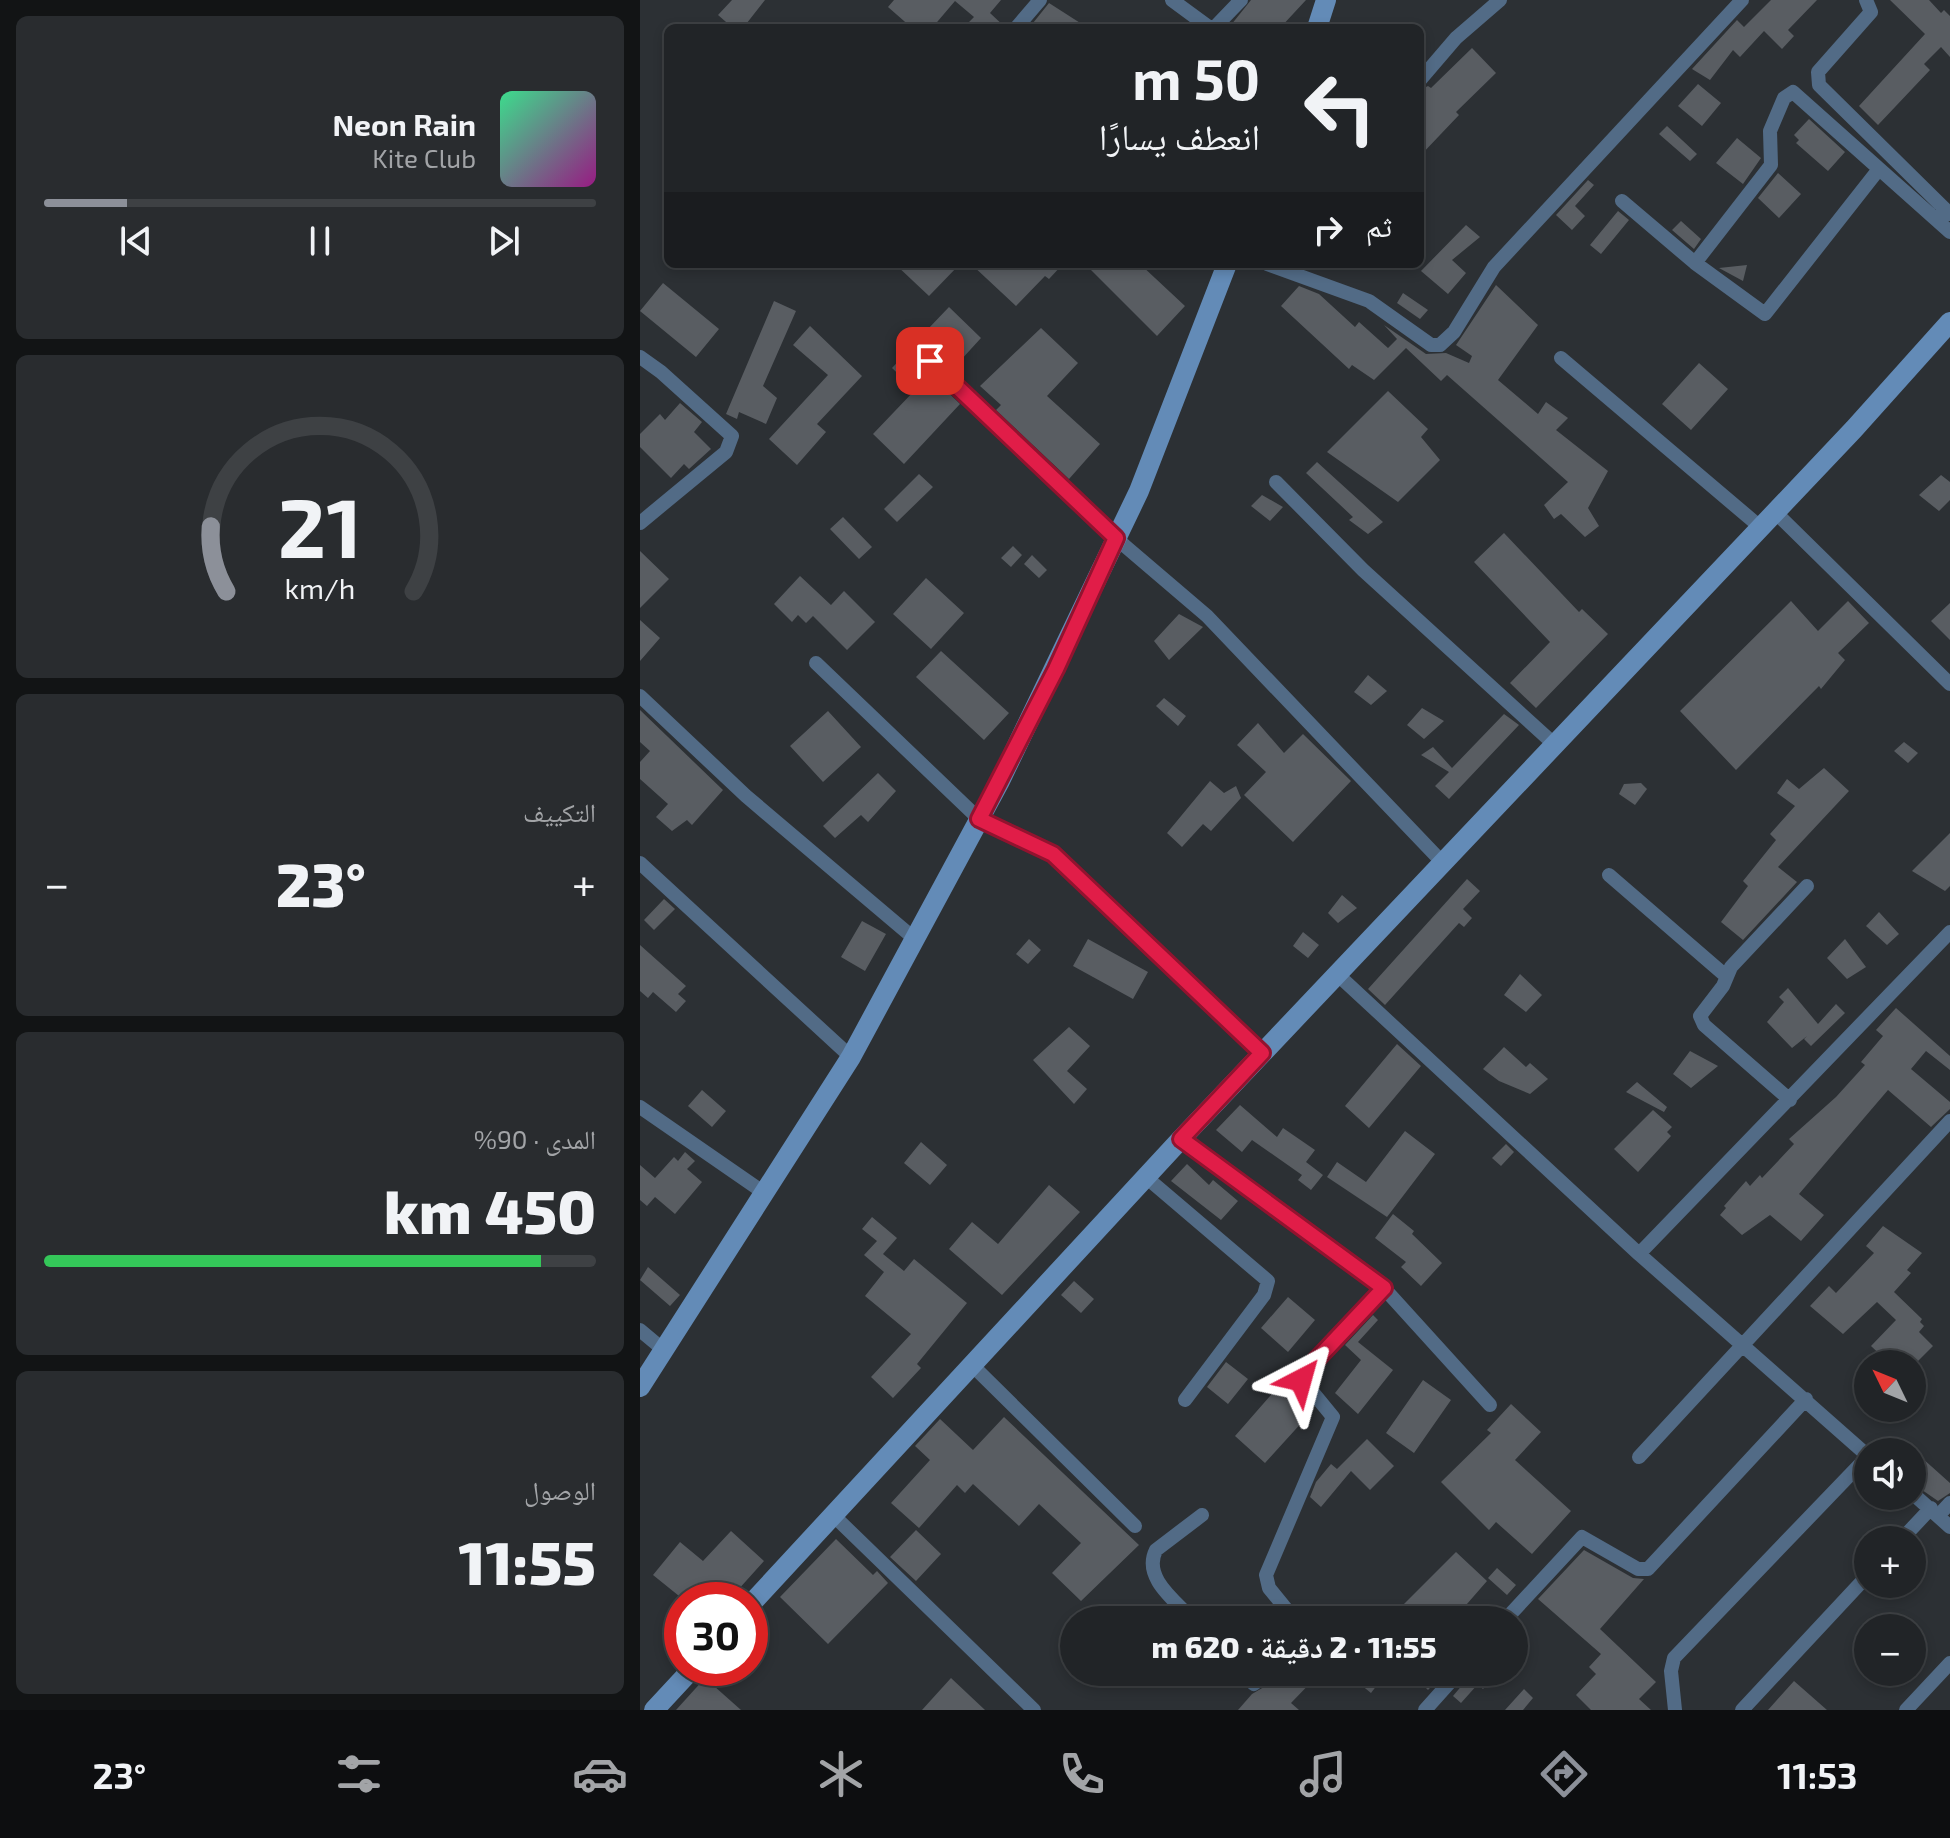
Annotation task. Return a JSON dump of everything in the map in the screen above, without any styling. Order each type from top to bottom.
[{"type":"main road","points":[[1318,24],[1326,0]]},
{"type":"main road","points":[[643,1376],[665,1351],[851,1057],[916,940],[1056,669],[1144,479],[1225,268]]},
{"type":"main road","points":[[768,1585],[1181,1139],[1950,322]]},
{"type":"main road","points":[[654,1710],[676,1686]]},
{"type":"street","points":[[1019,24],[1040,0]]},
{"type":"street","points":[[1172,0],[1206,24]]},
{"type":"street","points":[[1216,24],[1241,0]]},
{"type":"street","points":[[1424,75],[1456,38],[1500,0]]},
{"type":"street","points":[[1299,269],[1369,301],[1431,345],[1440,345],[1454,332],[1494,267],[1742,0]]},
{"type":"street","points":[[1866,0],[1871,12],[1818,72],[1819,85],[1950,214]]},
{"type":"street","points":[[1695,263],[1771,165],[1770,131],[1787,94],[1797,93],[1950,232]]},
{"type":"street","points":[[1622,201],[1695,263],[1765,314],[1879,169]]},
{"type":"street","points":[[640,357],[732,436],[726,452],[640,523]]},
{"type":"street","points":[[1561,358],[1759,526]]},
{"type":"street","points":[[930,361],[1116,538],[1207,616],[1442,862]]},
{"type":"street","points":[[1276,482],[1363,570],[1554,744]]},
{"type":"street","points":[[1774,511],[1950,684]]},
{"type":"street","points":[[816,663],[979,819],[1053,854],[1262,1053]]},
{"type":"street","points":[[640,696],[746,796],[916,940]]},
{"type":"street","points":[[640,863],[851,1057]]},
{"type":"street","points":[[1609,875],[1727,977]]},
{"type":"street","points":[[1790,1100],[1701,1023],[1701,1012],[1735,962],[1807,886]]},
{"type":"street","points":[[1639,1254],[1950,932]]},
{"type":"street","points":[[1337,974],[1639,1254],[1854,1443]]},
{"type":"street","points":[[640,1107],[763,1192]]},
{"type":"street","points":[[1639,1457],[1950,1121]]},
{"type":"street","points":[[1181,1139],[1384,1288],[1490,1405]]},
{"type":"street","points":[[1147,1178],[1268,1281],[1264,1295],[1185,1400]]},
{"type":"street","points":[[1284,1606],[1269,1588],[1266,1575],[1333,1417],[1301,1378],[1384,1288]]},
{"type":"street","points":[[640,1330],[665,1351]]},
{"type":"street","points":[[973,1366],[1135,1526]]},
{"type":"street","points":[[1518,1606],[1582,1537],[1638,1569],[1648,1569],[1806,1399]]},
{"type":"street","points":[[1675,1710],[1674,1658],[1854,1471]]},
{"type":"street","points":[[1918,1526],[1950,1503]]},
{"type":"street","points":[[1926,1505],[1950,1527]]},
{"type":"street","points":[[833,1515],[1034,1710]]},
{"type":"street","points":[[1180,1606],[1154,1577],[1152,1558],[1156,1550],[1202,1515]]},
{"type":"street","points":[[1742,1710],[1854,1590]]},
{"type":"street","points":[[1906,1710],[1950,1663]]},
{"type":"street","points":[[1425,1710],[1446,1686]]},
{"type":"building","points":[[732,0],[765,0],[746,24],[728,24],[718,15]]},
{"type":"building","points":[[894,0],[1001,0],[990,13],[1002,24],[967,24],[974,17],[955,1],[935,24],[907,24],[888,7]]},
{"type":"building","points":[[1251,0],[1306,0],[1284,24],[1232,24]]},
{"type":"building","points":[[1771,0],[1817,0],[1788,30],[1794,36],[1782,49],[1764,31],[1740,57],[1733,50],[1710,80],[1692,69],[1737,20],[1744,27]]},
{"type":"building","points":[[1890,0],[1929,0],[1941,13],[1944,10],[1950,16],[1950,57],[1941,47],[1924,64],[1930,70],[1878,125],[1859,106],[1925,34]]},
{"type":"building","points":[[1049,3],[1082,24],[1032,24]]},
{"type":"building","points":[[1472,48],[1496,73],[1456,112],[1459,115],[1424,152],[1424,88],[1431,88]]},
{"type":"building","points":[[1698,84],[1721,103],[1702,126],[1678,106]]},
{"type":"building","points":[[1809,119],[1845,152],[1828,171],[1796,143],[1799,140],[1794,135]]},
{"type":"building","points":[[1667,126],[1697,154],[1690,161],[1659,134]]},
{"type":"building","points":[[1737,138],[1761,158],[1743,184],[1716,163]]},
{"type":"building","points":[[1778,173],[1801,194],[1779,218],[1758,198]]},
{"type":"building","points":[[1588,180],[1594,185],[1575,206],[1585,216],[1572,230],[1556,215]]},
{"type":"building","points":[[1618,211],[1629,220],[1601,254],[1590,245]]},
{"type":"building","points":[[1681,221],[1701,239],[1694,249],[1672,230]]},
{"type":"building","points":[[1466,225],[1480,237],[1452,260],[1466,273],[1448,294],[1421,271]]},
{"type":"building","points":[[1747,265],[1743,281],[1719,268]]},
{"type":"building","points":[[899,268],[956,268],[929,296]]},
{"type":"building","points":[[975,268],[1059,268],[1049,279],[1045,276],[1016,306]]},
{"type":"building","points":[[1089,268],[1144,268],[1185,306],[1157,336]]},
{"type":"building","points":[[663,283],[719,329],[696,357],[640,311]]},
{"type":"building","points":[[1496,285],[1538,325],[1498,380],[1538,414],[1546,402],[1568,418],[1556,430],[1608,471],[1588,508],[1599,526],[1585,537],[1561,514],[1554,519],[1544,505],[1568,482],[1447,375],[1441,381],[1406,348],[1374,380],[1352,365],[1349,369],[1281,306],[1299,286],[1319,294],[1355,327],[1359,322],[1388,348],[1397,339],[1384,325],[1426,354],[1446,353],[1469,363],[1472,356],[1456,345]]},
{"type":"building","points":[[1403,293],[1428,310],[1420,319],[1397,303]]},
{"type":"building","points":[[774,301],[796,311],[763,386],[777,398],[766,424],[739,412],[737,419],[726,414]]},
{"type":"building","points":[[949,307],[981,338],[960,361],[927,330]]},
{"type":"building","points":[[810,326],[862,376],[817,424],[826,432],[797,465],[769,439],[828,375],[793,345]]},
{"type":"building","points":[[1041,328],[1078,363],[1047,396],[1100,444],[1069,479],[996,410],[1001,405],[980,386]]},
{"type":"building","points":[[907,352],[960,404],[904,464],[873,434],[915,390],[892,368]]},
{"type":"building","points":[[1699,363],[1728,389],[1691,430],[1662,404]]},
{"type":"building","points":[[1388,391],[1428,429],[1421,437],[1440,460],[1398,502],[1327,452]]},
{"type":"building","points":[[680,403],[702,422],[694,432],[711,449],[689,469],[684,464],[671,478],[640,447],[640,434],[660,414],[665,420]]},
{"type":"building","points":[[1317,462],[1383,522],[1368,534],[1349,520],[1353,517],[1306,473]]},
{"type":"building","points":[[919,474],[933,487],[897,522],[884,509]]},
{"type":"building","points":[[1941,475],[1950,482],[1950,500],[1939,511],[1919,495]]},
{"type":"building","points":[[1262,495],[1283,507],[1270,521],[1251,506]]},
{"type":"building","points":[[843,517],[872,547],[859,559],[830,529]]},
{"type":"building","points":[[1504,533],[1579,612],[1582,609],[1608,634],[1536,708],[1510,683],[1550,642],[1474,562]]},
{"type":"building","points":[[1013,546],[1022,555],[1011,567],[1001,558]]},
{"type":"building","points":[[640,551],[669,579],[640,608]]},
{"type":"building","points":[[1032,555],[1047,570],[1039,578],[1024,564]]},
{"type":"building","points":[[800,576],[831,605],[844,591],[875,622],[847,650],[813,616],[806,623],[798,615],[792,622],[774,604]]},
{"type":"building","points":[[926,578],[964,613],[931,649],[893,614]]},
{"type":"building","points":[[1791,601],[1818,631],[1848,601],[1869,623],[1838,653],[1845,660],[1821,689],[1819,686],[1736,770],[1680,711]]},
{"type":"building","points":[[1950,603],[1950,640],[1931,621]]},
{"type":"building","points":[[1179,614],[1203,627],[1169,660],[1154,641]]},
{"type":"building","points":[[640,620],[660,638],[640,661]]},
{"type":"building","points":[[941,651],[1009,713],[984,740],[916,677]]},
{"type":"building","points":[[1368,675],[1387,691],[1371,705],[1354,692]]},
{"type":"building","points":[[1164,698],[1186,716],[1178,726],[1156,706]]},
{"type":"building","points":[[1422,708],[1444,721],[1424,739],[1407,725]]},
{"type":"building","points":[[640,710],[723,790],[692,825],[687,820],[672,831],[656,817],[668,804],[640,779],[640,762],[650,751],[640,742]]},
{"type":"building","points":[[828,711],[861,747],[823,782],[790,746]]},
{"type":"building","points":[[1504,714],[1519,725],[1449,799],[1435,786],[1449,772],[1421,755],[1433,747],[1452,768]]},
{"type":"building","points":[[1258,723],[1284,753],[1303,734],[1351,781],[1293,842],[1244,795],[1266,772],[1237,745]]},
{"type":"building","points":[[1904,742],[1918,753],[1908,763],[1894,751]]},
{"type":"building","points":[[1824,768],[1849,791],[1778,867],[1797,882],[1743,940],[1721,922],[1748,886],[1743,881],[1776,840],[1770,834],[1795,806],[1777,793],[1787,779],[1799,789]]},
{"type":"building","points":[[878,773],[896,791],[868,822],[861,815],[835,838],[823,826]]},
{"type":"building","points":[[1210,781],[1224,793],[1236,786],[1241,798],[1211,831],[1203,824],[1182,847],[1167,833]]},
{"type":"building","points":[[1641,783],[1647,789],[1635,805],[1619,794],[1624,784]]},
{"type":"building","points":[[1950,833],[1950,886],[1945,891],[1912,871]]},
{"type":"building","points":[[1467,879],[1480,891],[1463,909],[1472,918],[1464,927],[1459,923],[1385,1005],[1368,989]]},
{"type":"building","points":[[1342,895],[1357,908],[1338,923],[1328,913]]},
{"type":"building","points":[[664,899],[675,909],[654,930],[644,920]]},
{"type":"building","points":[[1879,912],[1899,934],[1887,945],[1866,926]]},
{"type":"building","points":[[862,921],[886,934],[865,971],[841,957]]},
{"type":"building","points":[[1303,932],[1319,945],[1308,958],[1293,946]]},
{"type":"building","points":[[1029,939],[1041,950],[1028,964],[1016,954]]},
{"type":"building","points":[[1088,939],[1148,972],[1133,999],[1073,966]]},
{"type":"building","points":[[1845,939],[1866,967],[1847,979],[1827,958]]},
{"type":"building","points":[[640,945],[686,986],[678,994],[686,1001],[676,1012],[653,992],[648,998],[640,991]]},
{"type":"building","points":[[1520,974],[1542,995],[1526,1012],[1504,995]]},
{"type":"building","points":[[1788,988],[1818,1024],[1836,1004],[1845,1013],[1811,1046],[1804,1039],[1807,1036],[1792,1048],[1767,1022],[1784,1002],[1779,997]]},
{"type":"building","points":[[1896,1008],[1950,1056],[1950,1070],[1926,1051],[1911,1069],[1950,1102],[1950,1109],[1931,1127],[1888,1090],[1799,1194],[1824,1215],[1801,1241],[1770,1215],[1742,1235],[1720,1215],[1726,1208],[1724,1206],[1746,1181],[1750,1186],[1760,1175],[1762,1178],[1794,1144],[1789,1139],[1836,1097],[1865,1065],[1861,1062],[1883,1036],[1876,1030]]},
{"type":"building","points":[[1069,1027],[1090,1046],[1067,1071],[1087,1089],[1074,1104],[1033,1060]]},
{"type":"building","points":[[1397,1044],[1421,1066],[1369,1128],[1345,1106]]},
{"type":"building","points":[[1504,1047],[1526,1067],[1530,1063],[1548,1079],[1530,1094],[1499,1081],[1483,1069]]},
{"type":"building","points":[[1690,1051],[1718,1066],[1691,1088],[1673,1074]]},
{"type":"building","points":[[1637,1082],[1667,1107],[1664,1112],[1626,1092]]},
{"type":"building","points":[[702,1090],[726,1111],[712,1127],[688,1106]]},
{"type":"building","points":[[1240,1105],[1277,1137],[1283,1128],[1315,1150],[1306,1162],[1323,1175],[1311,1190],[1298,1180],[1302,1175],[1252,1140],[1242,1152],[1216,1130]]},
{"type":"building","points":[[1653,1110],[1672,1127],[1667,1132],[1671,1136],[1638,1172],[1614,1149]]},
{"type":"building","points":[[1405,1131],[1435,1154],[1387,1217],[1327,1177],[1337,1162],[1366,1182]]},
{"type":"building","points":[[921,1142],[947,1165],[930,1185],[904,1163]]},
{"type":"building","points":[[1506,1144],[1514,1152],[1501,1166],[1492,1158]]},
{"type":"building","points":[[685,1152],[695,1161],[687,1169],[702,1182],[675,1214],[655,1197],[647,1206],[640,1200],[640,1165],[655,1178],[674,1157],[678,1161]]},
{"type":"building","points":[[1187,1164],[1209,1185],[1213,1180],[1238,1201],[1221,1220],[1171,1181]]},
{"type":"building","points":[[1049,1185],[1080,1212],[1002,1295],[949,1249],[972,1222],[998,1244]]},
{"type":"building","points":[[1393,1214],[1414,1231],[1412,1234],[1442,1263],[1421,1286],[1401,1267],[1406,1262],[1375,1238]]},
{"type":"building","points":[[872,1217],[897,1238],[883,1254],[904,1271],[914,1259],[967,1303],[917,1364],[921,1368],[893,1398],[871,1377],[911,1334],[865,1296],[884,1272],[864,1255],[877,1241],[862,1229]]},
{"type":"building","points":[[1883,1226],[1922,1253],[1907,1270],[1911,1273],[1894,1292],[1922,1319],[1920,1322],[1924,1326],[1919,1332],[1933,1346],[1926,1353],[1926,1350],[1875,1350],[1871,1346],[1896,1320],[1877,1302],[1843,1334],[1810,1306],[1829,1286],[1836,1293],[1874,1253],[1866,1246]]},
{"type":"building","points":[[648,1267],[680,1295],[670,1306],[640,1280]]},
{"type":"building","points":[[1074,1281],[1094,1299],[1081,1313],[1061,1295]]},
{"type":"building","points":[[1288,1297],[1315,1320],[1288,1352],[1261,1328]]},
{"type":"building","points":[[1373,1315],[1378,1320],[1358,1342],[1393,1370],[1358,1414],[1335,1393],[1361,1360],[1345,1345]]},
{"type":"building","points":[[1226,1362],[1248,1379],[1228,1404],[1207,1387]]},
{"type":"building","points":[[1285,1379],[1290,1379],[1314,1409],[1265,1463],[1235,1436]]},
{"type":"building","points":[[1423,1380],[1451,1400],[1414,1453],[1386,1433]]},
{"type":"building","points":[[1511,1404],[1541,1432],[1515,1460],[1571,1511],[1532,1554],[1496,1522],[1489,1530],[1441,1482],[1491,1433],[1487,1430]]},
{"type":"building","points":[[1004,1417],[1139,1545],[1081,1601],[1052,1573],[1081,1543],[1039,1504],[1019,1526],[973,1484],[965,1493],[957,1485],[919,1528],[891,1503],[930,1460],[915,1446],[940,1419],[973,1450]]},
{"type":"building","points":[[1367,1439],[1394,1466],[1370,1490],[1351,1471],[1321,1507],[1310,1497],[1316,1482],[1331,1464],[1337,1469]]},
{"type":"building","points":[[1926,1462],[1950,1483],[1950,1493],[1938,1501],[1926,1493]]},
{"type":"building","points":[[916,1530],[941,1554],[916,1581],[890,1557]]},
{"type":"building","points":[[731,1531],[764,1561],[745,1582],[664,1584],[653,1575],[680,1542],[703,1561]]},
{"type":"building","points":[[836,1539],[873,1575],[877,1571],[888,1583],[828,1644],[780,1597]]},
{"type":"building","points":[[1584,1550],[1633,1578],[1644,1579],[1600,1629],[1656,1682],[1639,1699],[1651,1710],[1591,1710],[1576,1695],[1596,1674],[1589,1667],[1601,1654],[1538,1599]]},
{"type":"building","points":[[1456,1552],[1487,1581],[1465,1606],[1402,1606]]},
{"type":"building","points":[[1497,1568],[1516,1585],[1507,1595],[1488,1578]]},
{"type":"building","points":[[951,1678],[985,1710],[922,1710]]},
{"type":"building","points":[[1794,1681],[1827,1710],[1768,1710]]},
{"type":"building","points":[[698,1686],[714,1686],[741,1710],[676,1710]]},
{"type":"building","points":[[1266,1686],[1307,1686],[1291,1703],[1299,1710],[1238,1710],[1252,1694]]},
{"type":"building","points":[[1362,1686],[1376,1686],[1371,1693]]},
{"type":"building","points":[[1461,1686],[1476,1686],[1461,1703],[1453,1696]]},
{"type":"building","points":[[1524,1689],[1533,1698],[1523,1710],[1505,1710]]},
{"type":"route","points":[[930,361],[1079,498],[1116,538],[1056,669],[979,819],[1006,834],[1044,847],[1053,854],[1262,1053],[1181,1139],[1384,1288],[1303,1374],[1301,1380]]}]
